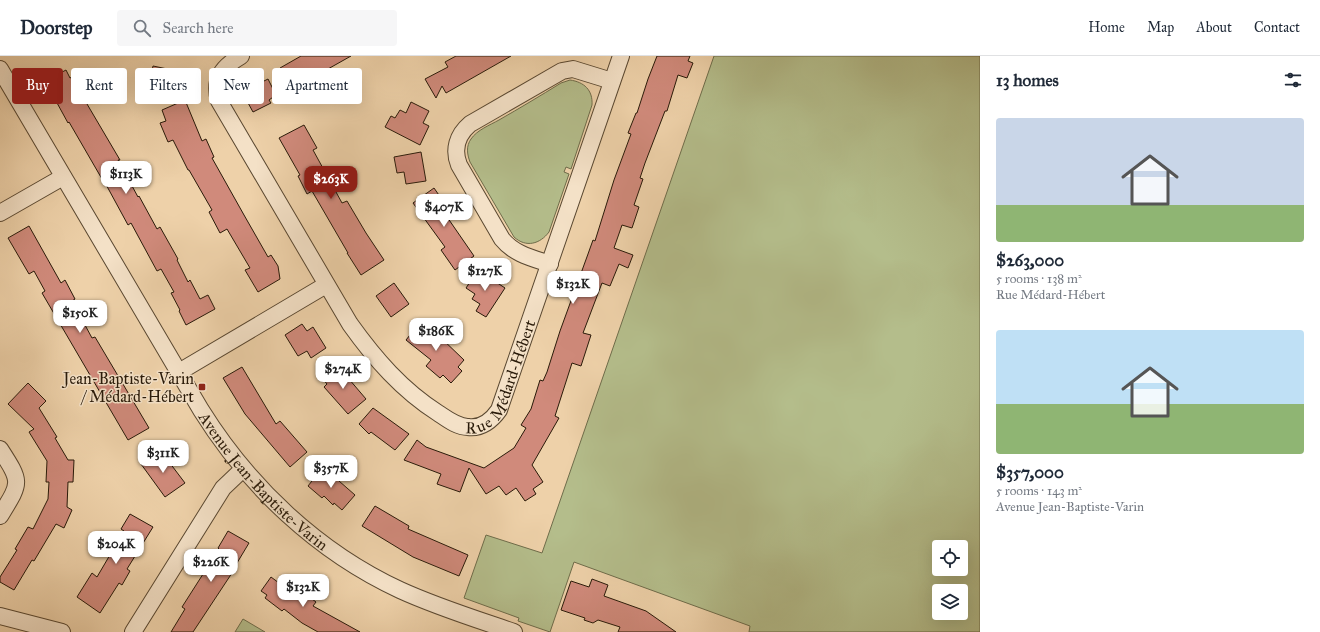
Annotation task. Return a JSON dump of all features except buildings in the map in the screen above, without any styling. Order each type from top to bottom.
[{"type":"street","name":"Rue Médard-Hébert","points":[[241,56],[227,65],[222,71],[217,87],[219,101],[326,285],[362,342],[395,380],[446,419],[455,424],[469,428],[482,425],[494,417],[498,410],[550,264],[621,56]]},
{"type":"street","points":[[550,264],[514,250],[502,239],[459,165],[456,152],[458,139],[461,133],[470,124],[562,71],[572,68],[612,81]]},
{"type":"street","name":"Avenue Jean-Baptiste-Varin","points":[[0,69],[207,421],[243,469],[266,494],[300,525],[324,545],[355,565],[386,583],[421,599],[494,629],[514,632]]},
{"type":"street","points":[[0,214],[63,176]]},
{"type":"street","points":[[179,372],[326,285]]},
{"type":"street","points":[[0,448],[14,471],[17,479],[13,495],[0,516]]},
{"type":"street","points":[[133,632],[222,488],[243,469]]},
{"type":"street","points":[[0,616],[62,632]]},
{"type":"green space","points":[[714,56],[980,56],[980,632],[749,632],[750,626],[574,562],[550,632],[518,621],[519,618],[464,598],[486,535],[542,553]]},
{"type":"green space","points":[[570,80],[575,81],[587,88],[591,95],[592,105],[571,169],[566,167],[564,172],[569,174],[549,232],[537,242],[523,243],[514,237],[470,162],[468,144],[480,130],[561,83]]},
{"type":"green space","points":[[243,619],[265,632],[235,632]]},
{"type":"place","name":"Jean-Baptiste-Varin / Médard-Hébert","points":[[202,387]]}]
